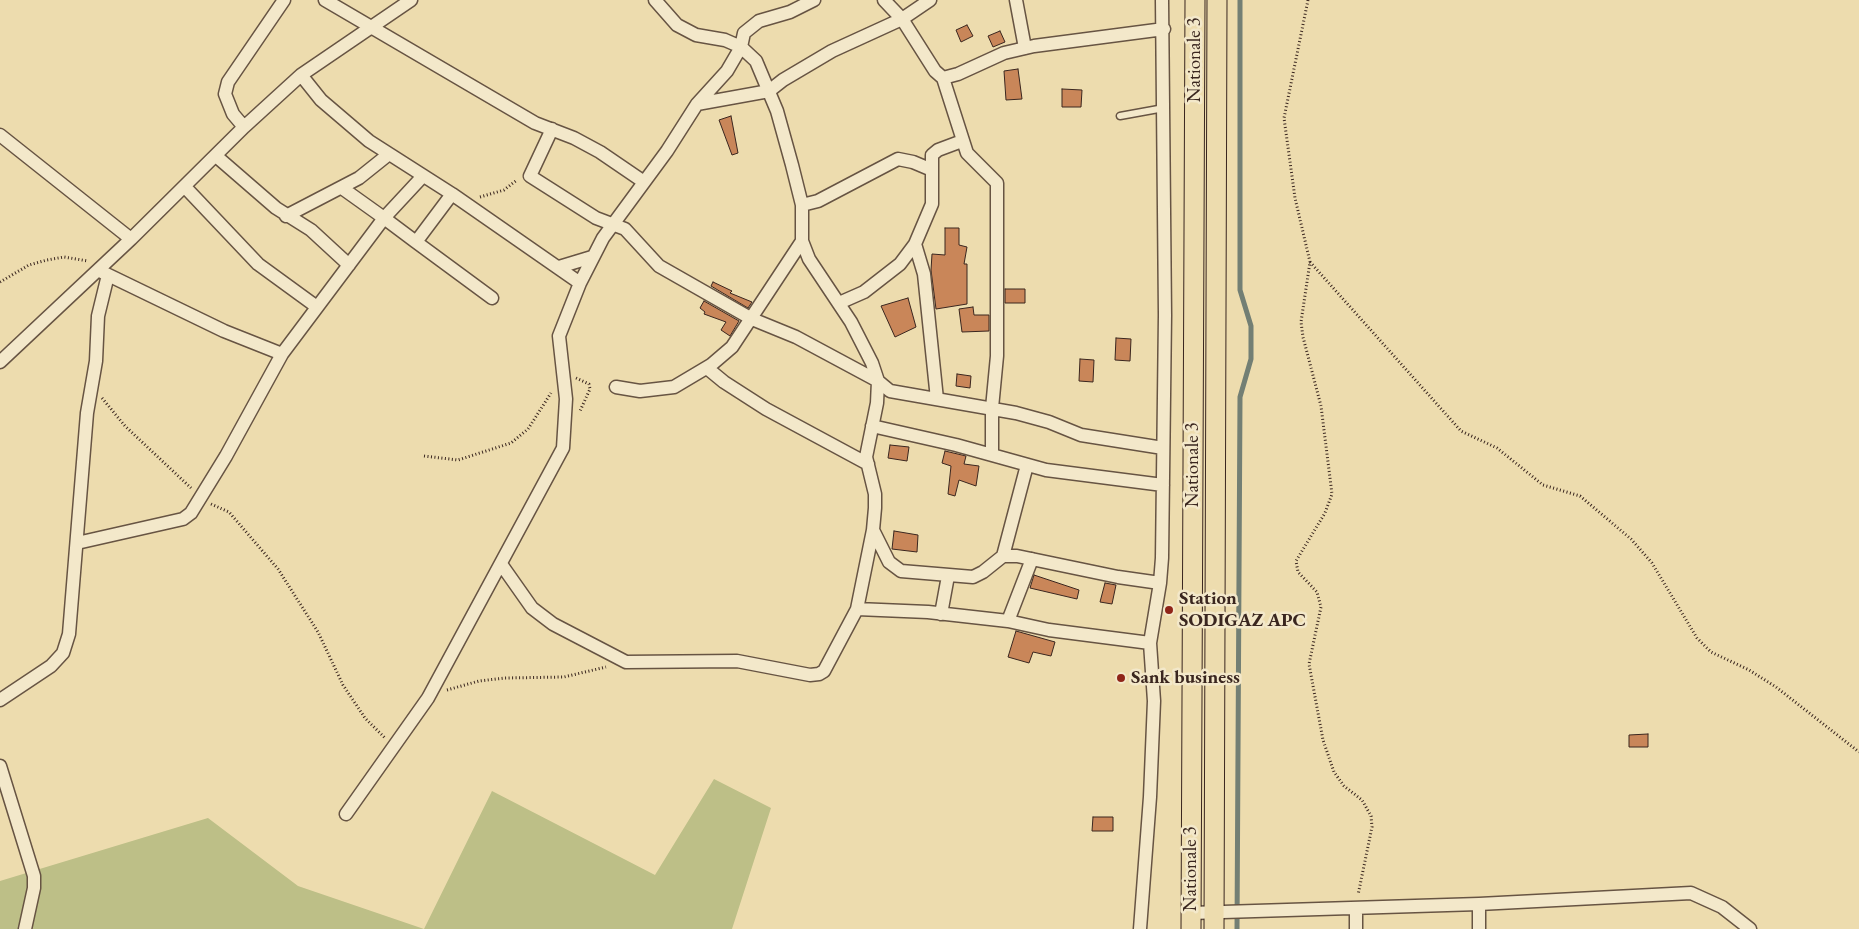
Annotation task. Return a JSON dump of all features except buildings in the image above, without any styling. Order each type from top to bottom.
[{"type":"main road","name":"Nationale 3","points":[[1191,921],[1195,0]]},
{"type":"main road","name":"Nationale 3","points":[[1214,921],[1217,0]]},
{"type":"street","points":[[244,127],[233,114],[225,94],[228,82],[284,0]]},
{"type":"street","points":[[325,0],[535,123],[600,152],[644,182]]},
{"type":"street","points":[[0,362],[104,270],[131,240],[244,127],[301,75],[411,0]]},
{"type":"street","points":[[501,564],[532,608],[553,624],[626,662],[737,660],[810,675],[820,674],[824,671],[857,609],[873,530],[874,494],[868,464],[868,441],[877,403],[878,381],[872,363],[839,303],[808,259],[802,241],[802,205],[777,112],[756,61],[741,48],[725,40],[696,35],[677,25],[655,0]]},
{"type":"street","points":[[346,814],[428,698],[564,448],[566,399],[559,336],[592,257],[611,224],[667,151],[698,104],[727,71],[741,48],[744,32],[752,26],[790,12],[814,0]]},
{"type":"street","points":[[884,0],[902,19],[935,71],[943,78],[962,141],[971,159],[991,175],[997,183],[997,356],[992,408],[992,455]]},
{"type":"street","points":[[698,104],[769,91],[832,51],[902,19],[930,0]]},
{"type":"street","points":[[1016,0],[1025,48]]},
{"type":"street","points":[[1140,929],[1150,797],[1154,701],[1150,643],[1160,583],[1163,485],[1164,29],[1162,0]]},
{"type":"street","points":[[943,78],[958,74],[1004,53],[1025,48],[1164,29]]},
{"type":"street","points":[[301,75],[321,100],[369,141],[452,194],[580,282]]},
{"type":"street","points":[[552,129],[530,176],[596,218],[625,229],[659,266],[752,319],[796,337],[878,381],[895,393],[992,408],[1049,422],[1081,435],[1163,448]]},
{"type":"street","points":[[0,135],[131,240]]},
{"type":"street","points":[[839,303],[864,292],[900,264],[915,244],[932,204],[932,156],[935,152],[962,141]]},
{"type":"street","points":[[286,216],[342,188],[375,167],[389,154]]},
{"type":"street","points":[[216,156],[286,216],[311,230],[349,265]]},
{"type":"street","points":[[802,205],[824,198],[898,159],[913,162],[932,170]]},
{"type":"street","points":[[77,543],[183,519],[201,499],[282,354],[384,218],[423,176]]},
{"type":"street","points":[[185,187],[258,264],[318,307]]},
{"type":"street","points":[[342,188],[492,298]]},
{"type":"street","points":[[416,242],[452,194]]},
{"type":"street","points":[[311,230],[312,204]]},
{"type":"street","points":[[616,387],[640,391],[674,387],[707,368],[732,347],[802,241]]},
{"type":"street","points":[[915,244],[924,274],[937,399]]},
{"type":"street","points":[[558,266],[592,257]]},
{"type":"street","points":[[104,270],[224,330],[282,354]]},
{"type":"street","points":[[0,700],[52,666],[63,653],[69,634],[87,413],[94,380],[98,316],[104,270]]},
{"type":"street","points":[[707,368],[724,382],[766,409],[868,464]]},
{"type":"street","points":[[872,426],[1027,465],[1163,485]]},
{"type":"street","points":[[873,530],[892,567],[901,571],[973,577],[1003,556],[1027,465]]},
{"type":"street","points":[[1003,556],[1032,559],[1118,577],[1160,583]]},
{"type":"street","points":[[1008,621],[1032,559]]},
{"type":"street","points":[[941,614],[948,576]]},
{"type":"street","points":[[857,609],[941,614],[1008,621],[1049,630],[1150,643]]},
{"type":"street","points":[[0,766],[34,876],[34,888],[25,929]]},
{"type":"street","points":[[1191,921],[1214,921],[1356,908],[1479,904],[1691,893],[1722,907],[1750,929]]},
{"type":"street","points":[[1479,904],[1479,929]]},
{"type":"street","points":[[1356,908],[1356,929]]},
{"type":"lane","points":[[1120,116],[1164,108]]},
{"type":"path","points":[[1308,0],[1284,118],[1295,198],[1310,262],[1302,330],[1321,406],[1332,494],[1325,513],[1296,561],[1298,572],[1317,592],[1321,607],[1309,664],[1322,740],[1334,772],[1344,786],[1362,800],[1371,816],[1372,827],[1356,908]]},
{"type":"path","points":[[452,194],[482,197],[504,190],[516,180],[530,176]]},
{"type":"path","points":[[0,282],[28,265],[55,258],[64,257],[104,270]]},
{"type":"path","points":[[1310,262],[1461,431],[1497,448],[1543,485],[1580,496],[1631,539],[1652,563],[1697,638],[1711,652],[1749,670],[1776,686],[1859,752]]},
{"type":"path","points":[[424,456],[458,460],[511,443],[528,429],[563,374]]},
{"type":"path","points":[[94,380],[103,400],[125,426],[170,467],[201,499],[229,512],[278,569],[318,632],[344,685],[365,718],[392,747]]},
{"type":"path","points":[[428,698],[458,686],[479,681],[505,678],[564,677],[626,662]]},
{"type":"green space","points":[[714,779],[771,808],[732,929],[424,929],[492,791],[655,875]]},
{"type":"green space","points":[[208,818],[298,886],[424,929],[0,929],[0,881]]},
{"type":"waterway","points":[[1237,929],[1240,397],[1251,359],[1251,326],[1240,290],[1240,0]]},
{"type":"place","name":"Station SODIGAZ APC","points":[[1169,610]]},
{"type":"place","name":"Sank business","points":[[1121,678]]}]
